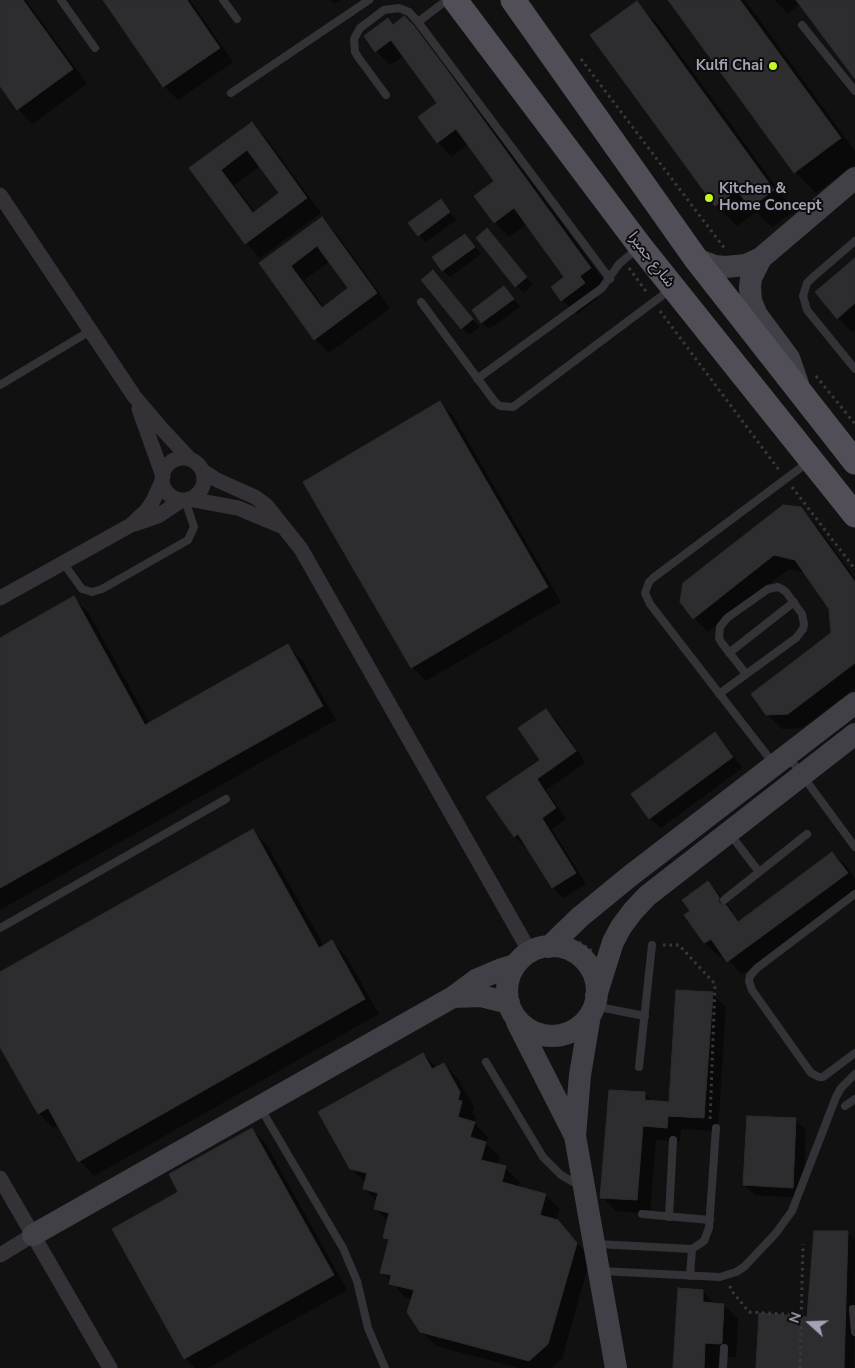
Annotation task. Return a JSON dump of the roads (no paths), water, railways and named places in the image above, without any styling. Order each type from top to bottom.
[{"type":"main road","name":"شارع جميرا","points":[[455,0],[631,253],[663,295],[811,460],[855,515]]},
{"type":"main road","points":[[513,0],[696,259],[855,462]]},
{"type":"street","points":[[696,259],[715,266],[736,267],[761,258],[855,178]]},
{"type":"street","points":[[0,195],[134,396],[190,459],[200,465],[203,471],[204,485],[195,496],[158,516],[131,525],[0,598]]},
{"type":"street","points":[[761,258],[751,278],[751,302],[757,315],[789,358],[799,390]]},
{"type":"street","points":[[134,396],[169,494],[185,500],[238,508],[283,527]]},
{"type":"street","points":[[131,525],[147,510],[153,501],[165,468],[175,459],[190,459]]},
{"type":"street","points":[[203,471],[217,480],[255,497],[275,515],[309,561],[540,949]]},
{"type":"street","points":[[575,1136],[511,1010],[507,990],[510,977],[540,949],[630,876],[855,703]]},
{"type":"street","points":[[453,997],[481,996],[511,1010],[524,1027],[537,1034],[552,1036],[567,1034],[580,1026],[593,1006],[617,934],[633,910],[647,896],[855,734]]},
{"type":"street","points":[[0,1254],[453,997],[488,974],[540,949],[562,947],[574,952],[584,960],[592,971],[596,983],[580,1075],[575,1136],[616,1368]]},
{"type":"street","points":[[0,1178],[110,1368]]},
{"type":"lane","points":[[61,0],[95,48]]},
{"type":"lane","points":[[224,0],[236,19]]},
{"type":"lane","points":[[231,93],[369,0]]},
{"type":"lane","points":[[418,22],[447,0]]},
{"type":"lane","points":[[386,95],[355,52],[354,39],[360,28],[388,8],[404,9],[418,22],[610,279]]},
{"type":"lane","points":[[802,25],[855,90]]},
{"type":"lane","points":[[855,242],[812,278],[804,290],[803,296],[807,310],[855,369]]},
{"type":"lane","points":[[477,379],[602,288],[616,268],[631,253]]},
{"type":"lane","points":[[421,302],[495,402],[500,406],[513,407],[663,295]]},
{"type":"lane","points":[[0,385],[90,331]]},
{"type":"lane","points":[[811,460],[654,578],[646,588],[647,599],[719,694],[781,760],[802,775],[855,847]]},
{"type":"lane","points":[[64,564],[82,589],[92,592],[102,589],[188,540],[194,527],[185,500]]},
{"type":"lane","points":[[719,694],[746,674],[800,634],[803,629],[804,619],[794,602],[782,589],[772,587],[764,591],[727,618],[720,627],[719,638],[746,674]]},
{"type":"lane","points":[[729,653],[794,602]]},
{"type":"lane","points":[[0,928],[226,799]]},
{"type":"lane","points":[[729,832],[759,872]]},
{"type":"lane","points":[[724,900],[807,834]]},
{"type":"lane","points":[[855,894],[756,968],[749,980],[752,990],[815,1076],[823,1076],[855,1053]]},
{"type":"lane","points":[[639,1067],[652,945]]},
{"type":"lane","points":[[593,1006],[645,1016]]},
{"type":"lane","points":[[486,1062],[543,1158],[562,1175],[584,1188]]},
{"type":"lane","points":[[599,1270],[720,1277],[744,1267],[785,1223],[798,1199],[836,1097],[841,1088],[855,1074]]},
{"type":"lane","points":[[845,1106],[855,1099]]},
{"type":"lane","points":[[260,1107],[343,1248],[357,1281],[370,1335],[385,1368]]},
{"type":"lane","points":[[594,1244],[692,1249],[698,1246],[708,1235],[716,1128]]},
{"type":"lane","points":[[669,1217],[673,1140]]},
{"type":"lane","points":[[642,1214],[710,1220]]},
{"type":"lane","points":[[690,1276],[692,1249]]},
{"type":"lane","points":[[853,1309],[855,1332]]},
{"type":"lane","points":[[723,1368],[724,1348]]},
{"type":"place","name":"Kulfi Chai","points":[[773,66]]},
{"type":"place","name":"Kitchen & Home Concept","points":[[709,198]]}]
